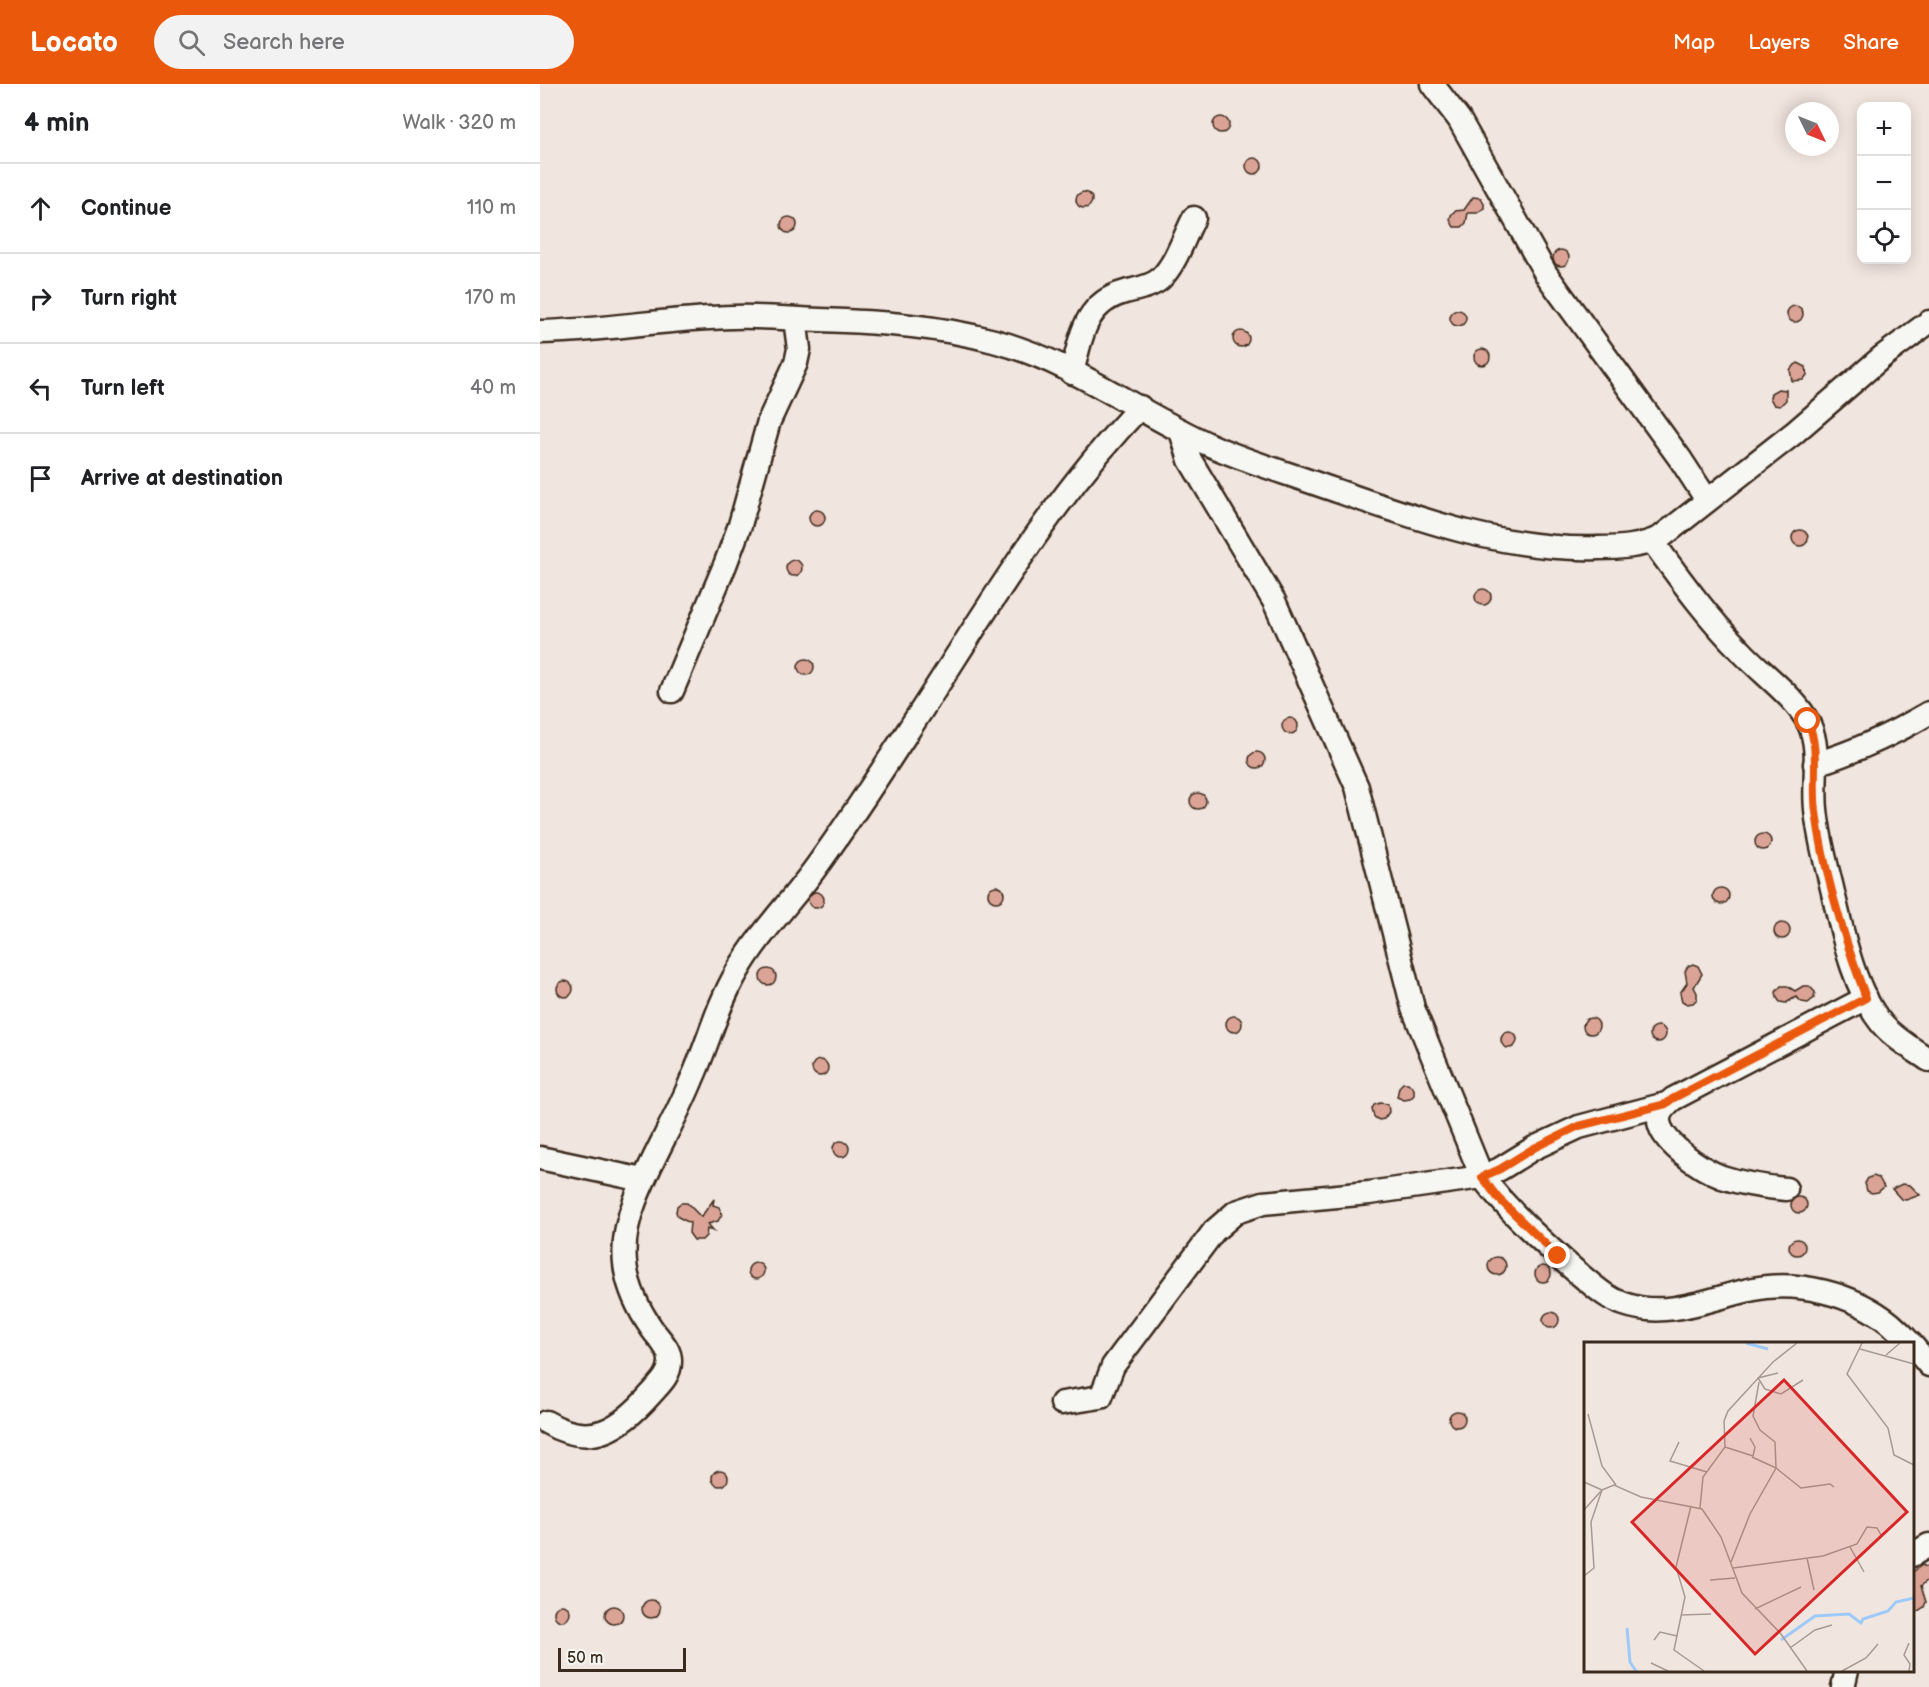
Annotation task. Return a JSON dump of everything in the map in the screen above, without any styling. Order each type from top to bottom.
[{"type":"street","points":[[1432,84],[1459,119],[1546,274],[1681,460],[1707,500]]},
{"type":"street","points":[[1072,373],[1083,331],[1090,315],[1106,299],[1158,281],[1168,270],[1194,218]]},
{"type":"street","points":[[540,332],[590,330],[731,317],[867,322],[951,332],[997,341],[1072,373],[1212,446],[1286,473],[1378,505],[1479,536],[1551,548],[1568,548],[1632,546],[1653,542],[1675,528],[1707,500],[1794,433],[1882,357],[1929,322]]},
{"type":"street","points":[[672,691],[729,555],[740,525],[769,422],[796,363],[798,349],[795,319]]},
{"type":"street","points":[[546,1422],[569,1432],[596,1434],[608,1431],[649,1397],[666,1377],[670,1358],[668,1350],[640,1311],[628,1284],[624,1262],[625,1236],[643,1180],[692,1080],[734,976],[845,825],[1025,549],[1085,468],[1140,408]]},
{"type":"street","points":[[1181,431],[1194,468],[1274,601],[1357,787],[1413,1008],[1482,1177],[1498,1198],[1558,1256],[1608,1297],[1626,1305],[1659,1310],[1677,1309],[1751,1289],[1776,1286],[1804,1288],[1833,1293],[1857,1303],[1891,1324],[1910,1342]]},
{"type":"street","points":[[1653,542],[1740,651],[1798,708],[1808,721],[1812,732],[1815,764],[1816,810],[1846,946],[1866,998],[1884,1026],[1929,1060]]},
{"type":"street","points":[[1815,764],[1850,753],[1907,726],[1929,712]]},
{"type":"street","points":[[1786,1188],[1761,1187],[1738,1182],[1704,1168],[1683,1153],[1663,1132],[1659,1118],[1666,1104],[1672,1099],[1866,998]]},
{"type":"street","points":[[1062,1403],[1101,1396],[1113,1366],[1214,1231],[1236,1212],[1263,1203],[1369,1193],[1482,1177],[1579,1126],[1666,1104]]},
{"type":"street","points":[[540,1158],[643,1180]]},
{"type":"street","points":[[1914,1346],[1929,1365]]},
{"type":"street","points":[[1914,1554],[1929,1545]]},
{"type":"street","points":[[1843,1687],[1847,1672]]},
{"type":"building","points":[[1218,117],[1224,117],[1229,125],[1227,131],[1218,133],[1213,128],[1213,122]]},
{"type":"building","points":[[1251,158],[1257,158],[1262,166],[1260,172],[1251,174],[1246,169],[1246,163]]},
{"type":"building","points":[[1081,192],[1087,192],[1092,200],[1090,206],[1081,208],[1076,203],[1076,197]]},
{"type":"building","points":[[1473,197],[1481,198],[1484,208],[1477,213],[1468,213],[1466,223],[1462,227],[1454,227],[1450,220],[1451,215],[1455,211],[1464,210]]},
{"type":"building","points":[[786,217],[792,217],[797,225],[795,231],[786,233],[781,228],[781,222]]},
{"type":"building","points":[[1558,250],[1564,250],[1569,258],[1567,264],[1558,266],[1553,261],[1553,255]]},
{"type":"building","points":[[1792,306],[1798,306],[1803,314],[1801,320],[1792,322],[1787,317],[1787,311]]},
{"type":"building","points":[[1455,310],[1461,310],[1466,318],[1464,324],[1455,326],[1450,321],[1450,315]]},
{"type":"building","points":[[1238,331],[1244,331],[1249,339],[1247,345],[1238,347],[1233,342],[1233,336]]},
{"type":"building","points":[[1479,349],[1485,349],[1490,357],[1488,363],[1479,365],[1474,360],[1474,354]]},
{"type":"building","points":[[1798,363],[1806,367],[1807,375],[1803,380],[1792,381],[1790,370]]},
{"type":"building","points":[[1778,389],[1786,390],[1786,400],[1780,406],[1774,405],[1770,398],[1771,393]]},
{"type":"building","points":[[814,510],[820,510],[825,518],[823,524],[814,526],[809,521],[809,515]]},
{"type":"building","points":[[1797,530],[1803,530],[1808,538],[1806,544],[1797,546],[1792,541],[1792,535]]},
{"type":"building","points":[[791,560],[797,560],[802,568],[800,574],[791,576],[786,571],[786,565]]},
{"type":"building","points":[[1480,589],[1486,589],[1491,597],[1489,603],[1480,605],[1475,600],[1475,594]]},
{"type":"building","points":[[803,659],[809,659],[814,667],[812,673],[803,675],[798,670],[798,664]]},
{"type":"building","points":[[1287,718],[1293,718],[1298,726],[1296,732],[1287,734],[1282,729],[1282,723]]},
{"type":"building","points":[[1254,752],[1260,752],[1265,760],[1263,766],[1254,768],[1249,763],[1249,757]]},
{"type":"building","points":[[1195,793],[1201,793],[1206,801],[1204,807],[1195,809],[1190,804],[1190,798]]},
{"type":"building","points":[[1760,834],[1766,834],[1771,842],[1769,848],[1760,850],[1755,845],[1755,839]]},
{"type":"building","points":[[993,886],[999,886],[1004,894],[1002,900],[993,902],[988,897],[988,891]]},
{"type":"building","points":[[1718,888],[1724,888],[1729,896],[1727,902],[1718,904],[1713,899],[1713,893]]},
{"type":"building","points":[[816,892],[822,894],[824,900],[822,906],[816,908],[810,906],[808,900],[810,894]]},
{"type":"building","points":[[1779,923],[1785,923],[1790,931],[1788,937],[1779,939],[1774,934],[1774,928]]},
{"type":"building","points":[[1693,964],[1698,966],[1702,974],[1694,987],[1697,999],[1687,1004],[1682,1001],[1680,993],[1687,983],[1685,971]]},
{"type":"building","points":[[765,969],[771,969],[776,977],[774,983],[765,985],[760,980],[760,974]]},
{"type":"building","points":[[562,981],[568,981],[573,989],[571,995],[562,997],[557,992],[557,986]]},
{"type":"building","points":[[1781,986],[1787,986],[1795,991],[1803,986],[1809,986],[1815,992],[1814,998],[1808,1003],[1796,997],[1786,1003],[1780,1002],[1776,992]]},
{"type":"building","points":[[1231,1016],[1237,1016],[1242,1024],[1240,1030],[1231,1032],[1226,1027],[1226,1021]]},
{"type":"building","points":[[1588,1018],[1594,1018],[1599,1026],[1597,1032],[1588,1034],[1583,1029],[1583,1023]]},
{"type":"building","points":[[1655,1026],[1661,1026],[1666,1034],[1664,1040],[1655,1042],[1650,1037],[1650,1031]]},
{"type":"building","points":[[1506,1032],[1512,1032],[1517,1040],[1515,1046],[1506,1048],[1501,1043],[1501,1037]]},
{"type":"building","points":[[817,1060],[823,1060],[828,1068],[826,1074],[817,1076],[812,1071],[812,1065]]},
{"type":"building","points":[[1403,1083],[1408,1083],[1414,1089],[1414,1095],[1410,1099],[1404,1100],[1397,1097],[1399,1087]]},
{"type":"building","points":[[1388,1104],[1389,1112],[1384,1119],[1379,1120],[1374,1117],[1372,1109],[1374,1105]]},
{"type":"building","points":[[838,1141],[844,1141],[849,1149],[847,1155],[838,1157],[833,1152],[833,1146]]},
{"type":"building","points":[[1873,1176],[1879,1178],[1884,1187],[1872,1193],[1867,1191],[1865,1183]]},
{"type":"building","points":[[1902,1184],[1910,1185],[1920,1195],[1906,1200],[1901,1199],[1892,1189]]},
{"type":"building","points":[[1796,1197],[1802,1197],[1807,1205],[1805,1211],[1796,1213],[1791,1208],[1791,1202]]},
{"type":"building","points":[[714,1199],[713,1205],[719,1207],[722,1214],[718,1221],[708,1224],[715,1232],[707,1229],[706,1236],[702,1240],[694,1240],[689,1233],[690,1223],[678,1217],[677,1206],[687,1203],[701,1217]]},
{"type":"building","points":[[1794,1239],[1800,1239],[1805,1247],[1803,1253],[1794,1255],[1789,1250],[1789,1244]]},
{"type":"building","points":[[1497,1257],[1503,1260],[1506,1266],[1503,1272],[1497,1275],[1491,1272],[1488,1266],[1491,1260]]},
{"type":"building","points":[[753,1263],[759,1263],[764,1271],[762,1277],[753,1279],[748,1274],[748,1268]]},
{"type":"building","points":[[1540,1266],[1546,1266],[1551,1274],[1549,1280],[1540,1282],[1535,1277],[1535,1271]]},
{"type":"building","points":[[1548,1312],[1554,1312],[1559,1320],[1557,1326],[1548,1328],[1543,1323],[1543,1317]]},
{"type":"building","points":[[1454,1411],[1460,1411],[1465,1419],[1463,1425],[1454,1427],[1449,1422],[1449,1416]]},
{"type":"building","points":[[717,1470],[723,1470],[728,1478],[726,1484],[717,1486],[712,1481],[712,1475]]},
{"type":"building","points":[[1922,1565],[1929,1568],[1929,1579],[1921,1586],[1926,1602],[1924,1607],[1914,1614],[1914,1571]]},
{"type":"building","points":[[651,1600],[657,1603],[660,1609],[657,1615],[651,1618],[645,1615],[642,1609],[645,1603]]},
{"type":"building","points":[[559,1605],[565,1605],[570,1613],[568,1619],[559,1621],[554,1616],[554,1610]]},
{"type":"building","points":[[614,1606],[620,1609],[623,1615],[620,1621],[614,1624],[608,1621],[605,1615],[608,1609]]},
{"type":"route","points":[[1558,1256],[1498,1198],[1482,1177],[1579,1126],[1666,1104],[1866,998],[1846,946],[1825,858],[1816,810],[1814,741],[1808,721]]}]
